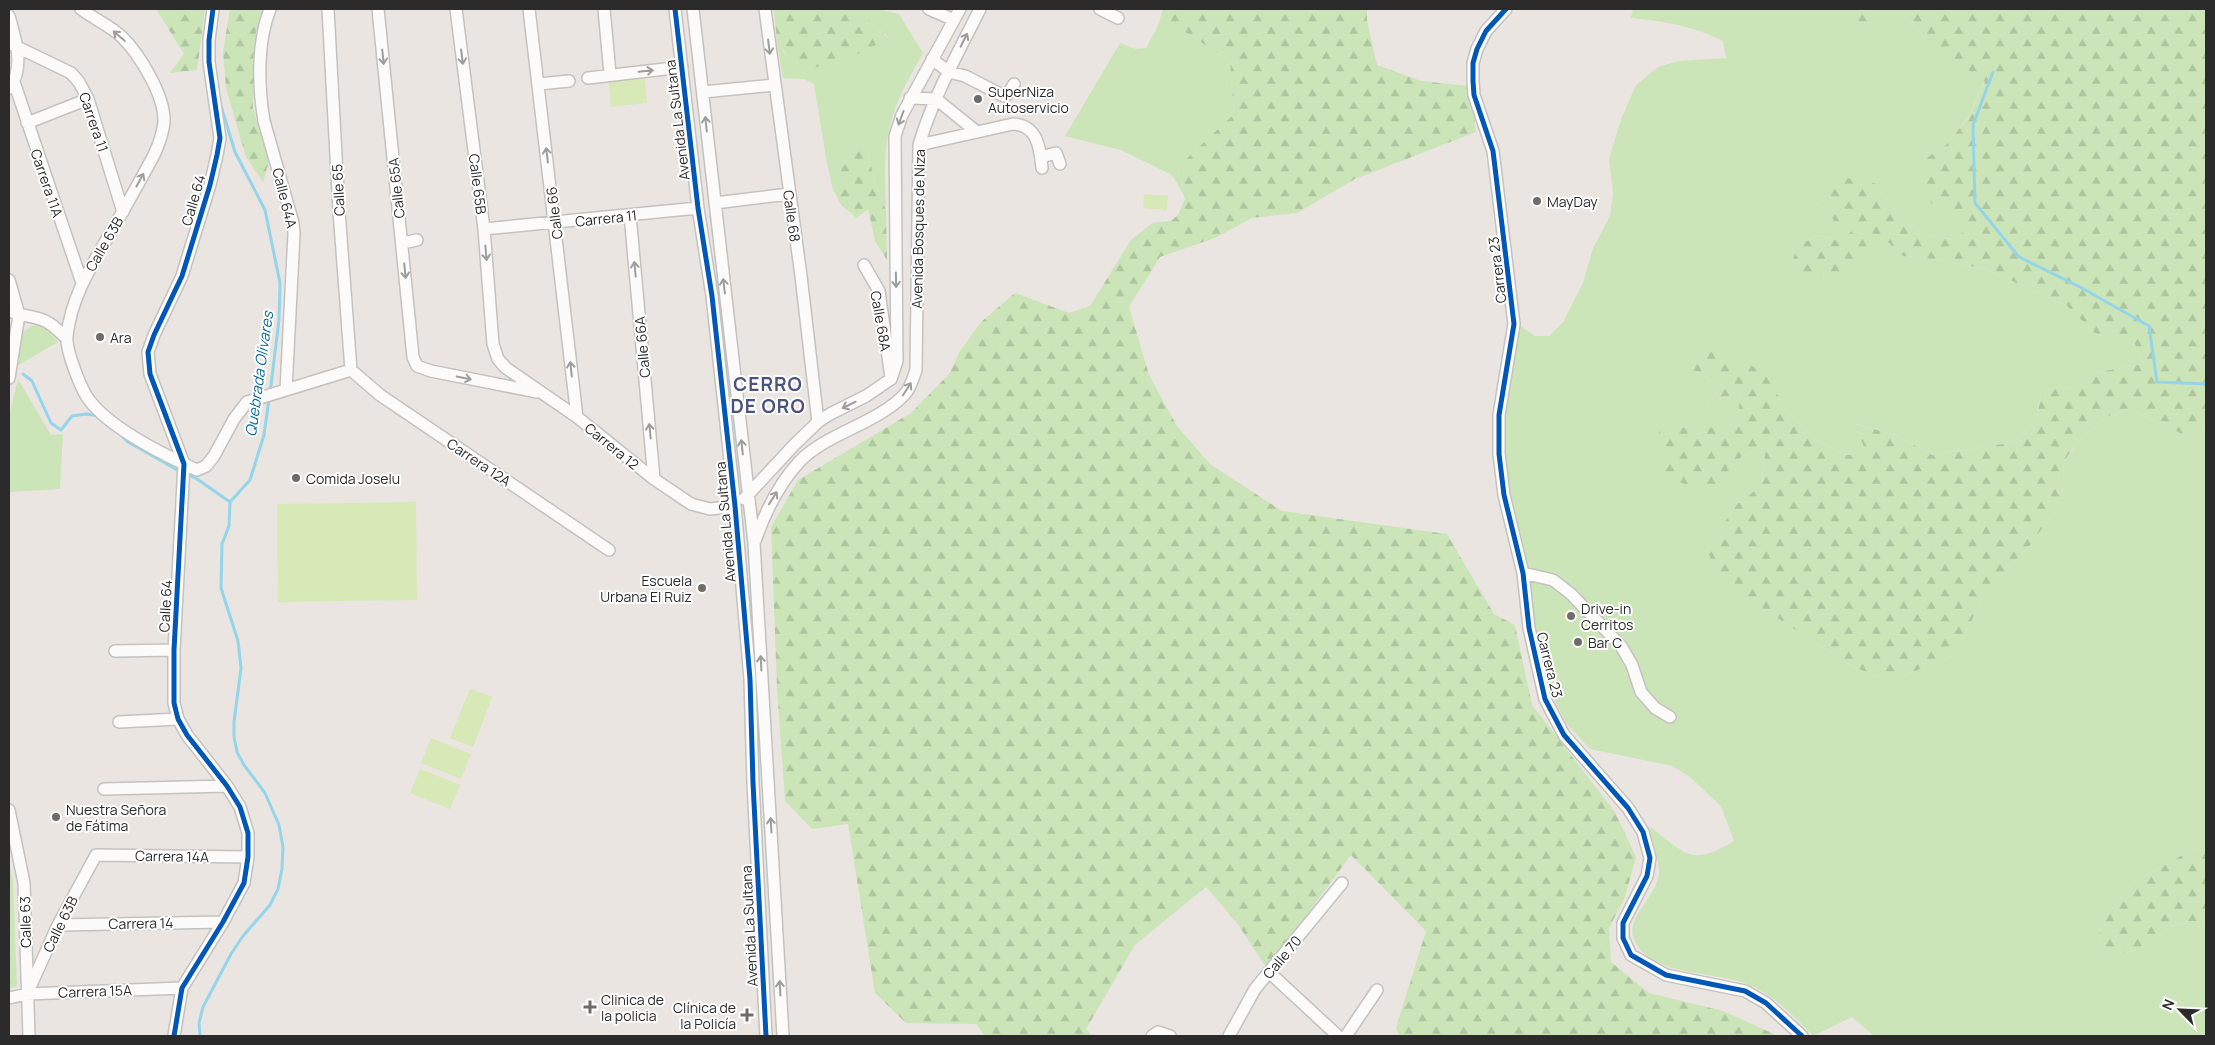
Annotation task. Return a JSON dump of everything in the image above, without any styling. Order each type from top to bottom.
[{"type":"street","name":"Calle 63B","points":[[81,9],[121,36],[135,52],[152,80],[161,104],[164,121],[161,138],[154,155],[82,283],[71,310],[66,338],[78,381],[87,398],[104,415],[127,433],[184,464]]},
{"type":"street","name":"Calle 64","points":[[174,1036],[182,988],[223,922],[244,883],[248,857],[248,833],[240,807],[227,786],[187,735],[178,720],[174,703],[174,650],[184,464],[150,374],[148,352],[154,334],[182,276],[217,156],[220,138],[209,62],[209,40],[213,9]]},
{"type":"street","name":"Calle 64A","points":[[270,9],[261,42],[261,104],[294,234],[281,392]]},
{"type":"street","name":"Calle 65","points":[[328,9],[338,211],[351,370]]},
{"type":"street","name":"Calle 65A","points":[[378,9],[414,357],[417,366],[431,371],[540,393]]},
{"type":"street","name":"Calle 65B","points":[[456,9],[484,229],[493,344],[498,359]]},
{"type":"street","name":"Calle 66","points":[[529,9],[577,417]]},
{"type":"street","points":[[604,9],[610,74]]},
{"type":"street","name":"Avenida La Sultana","points":[[675,9],[698,208],[713,304],[735,506],[750,679],[754,803],[766,1036]]},
{"type":"street","name":"Avenida La Sultana","points":[[693,9],[754,543],[783,1036]]},
{"type":"street","name":"Calle 68","points":[[765,9],[801,276],[818,422]]},
{"type":"street","points":[[928,9],[954,20]]},
{"type":"street","name":"Avenida Bosques de Niza","points":[[891,380],[897,361],[896,136],[902,115],[910,98],[960,9]]},
{"type":"street","name":"Avenida Bosques de Niza","points":[[754,543],[766,510],[782,484],[800,461],[823,444],[893,404],[906,393],[916,370],[919,145],[948,72],[980,9]]},
{"type":"street","points":[[1100,9],[1118,18]]},
{"type":"street","name":"Carrera 23","points":[[1506,9],[1486,31],[1477,49],[1473,64],[1474,95],[1493,151],[1514,324],[1499,415],[1499,454],[1504,495],[1523,573],[1529,628],[1545,699],[1564,735],[1628,808],[1643,832],[1650,858],[1647,876],[1623,923],[1623,938],[1631,955],[1666,975],[1745,991],[1766,1003],[1802,1036]]},
{"type":"street","points":[[9,16],[14,46],[11,86]]},
{"type":"street","name":"Carrera 11","points":[[14,46],[70,73],[79,82],[88,99],[123,212]]},
{"type":"street","points":[[932,59],[948,72],[965,76],[1004,96],[1008,94],[1014,84]]},
{"type":"street","points":[[588,78],[682,67]]},
{"type":"street","points":[[539,84],[570,81]]},
{"type":"street","points":[[703,92],[774,85]]},
{"type":"street","name":"Carrera 11A","points":[[11,86],[27,123],[82,283]]},
{"type":"street","points":[[910,98],[936,99],[977,132]]},
{"type":"street","points":[[27,123],[88,99]]},
{"type":"street","points":[[919,145],[1013,124],[1023,124],[1033,131],[1041,163],[1056,153],[1060,164]]},
{"type":"street","points":[[715,203],[789,194]]},
{"type":"street","name":"Carrera 11","points":[[484,229],[698,208]]},
{"type":"street","name":"Calle 66A","points":[[630,215],[654,479]]},
{"type":"street","points":[[402,243],[418,240]]},
{"type":"street","name":"Calle 68A","points":[[864,265],[879,291],[891,380]]},
{"type":"street","points":[[9,280],[14,312],[9,378]]},
{"type":"street","points":[[14,312],[44,321],[66,338]]},
{"type":"street","name":"Carrera 12","points":[[498,359],[506,368],[577,417],[654,479],[691,504],[710,509],[735,506]]},
{"type":"street","points":[[184,464],[197,470],[206,466],[240,409],[247,402],[351,370]]},
{"type":"street","name":"Carrera 12A","points":[[351,370],[380,395],[609,550]]},
{"type":"street","points":[[735,506],[748,496],[774,466],[818,422],[891,380]]},
{"type":"street","points":[[1523,573],[1553,580],[1571,594],[1621,646],[1632,665],[1641,692],[1655,708],[1670,717]]},
{"type":"street","points":[[741,575],[756,575]]},
{"type":"street","points":[[115,651],[174,650]]},
{"type":"street","points":[[119,722],[178,720]]},
{"type":"street","points":[[104,789],[227,786]]},
{"type":"street","name":"Calle 63","points":[[9,810],[24,883],[29,1036]]},
{"type":"street","name":"Calle 63B","points":[[27,994],[58,925],[96,855]]},
{"type":"street","name":"Carrera 14A","points":[[96,855],[248,857]]},
{"type":"street","name":"Calle 70","points":[[1229,1036],[1255,989],[1342,883]]},
{"type":"street","name":"Carrera 14","points":[[58,925],[223,922]]},
{"type":"street","points":[[1270,972],[1338,1036]]},
{"type":"street","name":"Carrera 15A","points":[[9,998],[27,994],[182,988]]},
{"type":"street","points":[[1346,1036],[1377,990]]},
{"type":"street","points":[[1152,1036],[1158,1032],[1170,1036]]},
{"type":"green space","points":[[156,9],[205,9],[197,70],[170,73],[184,54]]},
{"type":"green space","points":[[230,9],[266,9],[256,30],[253,108],[269,161],[263,182],[246,157],[226,88],[223,52]]},
{"type":"green space","points":[[774,9],[859,9],[889,39],[851,57],[810,69],[796,65],[777,44]]},
{"type":"green space","points":[[859,9],[879,9],[899,14],[923,53],[901,95],[888,133],[885,166],[886,210],[875,183],[868,151],[854,136],[833,190],[814,84],[804,79],[783,78],[777,44],[786,55],[889,38],[864,17]]},
{"type":"green space","points":[[1163,9],[1168,9],[1170,22],[1230,61],[1234,114],[1184,161],[1182,192],[1172,175],[1121,150],[1065,136],[1120,43],[1136,49],[1146,48],[1157,28]]},
{"type":"green space","points":[[1168,9],[1367,9],[1367,21],[1377,65],[1421,81],[1477,87],[1474,117],[1476,132],[1355,179],[1297,213],[1252,218],[1215,238],[1160,257],[1129,307],[1149,375],[1177,426],[1210,464],[1282,511],[1447,534],[1494,614],[1515,625],[1532,705],[1615,812],[1636,857],[1625,897],[1609,928],[1611,962],[1649,993],[1723,1011],[1775,1036],[1399,1036],[1396,1028],[1426,931],[1351,855],[1267,969],[1237,923],[1206,887],[1135,945],[1086,1029],[1092,1036],[985,1036],[976,1024],[906,1023],[875,993],[848,824],[812,829],[785,801],[777,688],[771,527],[798,480],[911,413],[950,373],[960,351],[981,322],[1015,293],[1069,313],[1090,306],[1131,240],[1152,223],[1171,221],[1178,215],[1185,199],[1182,192],[1184,161],[1234,114],[1230,61],[1170,22]]},
{"type":"green space","points":[[1633,9],[1848,9],[1866,32],[1871,9],[1899,9],[1922,35],[1985,81],[1969,116],[1946,145],[1922,161],[1931,203],[1969,225],[1957,240],[1927,236],[1901,219],[1875,183],[1859,225],[1841,241],[1816,235],[1797,248],[1806,281],[1849,267],[1888,242],[1903,256],[1932,259],[1986,269],[2067,306],[2095,333],[2135,344],[2143,364],[2099,372],[2074,388],[2041,390],[2038,416],[2015,442],[1932,455],[1896,435],[1856,424],[1867,455],[1844,455],[1813,438],[1787,410],[1762,371],[1722,381],[1711,403],[1741,391],[1736,429],[1707,492],[1742,456],[1766,447],[1761,486],[1736,505],[1718,532],[1705,543],[1754,603],[1851,666],[1890,681],[1956,655],[1982,598],[2030,545],[2062,502],[2064,462],[2079,441],[2106,417],[2130,409],[2182,434],[2206,428],[2206,851],[2191,850],[2132,884],[2100,924],[2099,945],[2112,954],[2133,951],[2178,924],[2187,921],[2206,923],[2206,1036],[1874,1036],[1852,1017],[1813,1036],[1782,1005],[1754,987],[1731,979],[1667,966],[1653,960],[1642,951],[1634,939],[1632,931],[1637,915],[1653,891],[1659,874],[1657,857],[1649,826],[1680,850],[1689,854],[1707,854],[1734,841],[1721,806],[1690,777],[1672,766],[1590,749],[1566,723],[1548,687],[1532,629],[1507,497],[1502,456],[1502,414],[1519,325],[1535,336],[1549,336],[1563,322],[1583,283],[1593,248],[1610,216],[1613,194],[1609,158],[1622,117],[1636,85],[1658,67],[1679,61],[1726,58],[1723,41],[1678,25],[1631,18]]},
{"type":"green space","points":[[1848,9],[1871,9],[1866,33],[1853,13]]},
{"type":"green space","points":[[1899,9],[2206,9],[2206,428],[2182,434],[2130,409],[2106,417],[2079,441],[2064,461],[2062,502],[2030,545],[1982,598],[1956,655],[1890,681],[1851,666],[1754,603],[1718,575],[1704,543],[1718,532],[1736,505],[1761,486],[1766,447],[1742,456],[1707,493],[1662,475],[1659,431],[1689,427],[1736,428],[1741,391],[1711,403],[1722,381],[1688,368],[1698,348],[1729,356],[1763,371],[1787,410],[1813,438],[1844,455],[1867,455],[1855,424],[1896,435],[1932,455],[2015,442],[2038,416],[2041,390],[2073,388],[2099,372],[2143,364],[2135,344],[2095,333],[2067,306],[1986,269],[1932,259],[1903,256],[1888,242],[1870,256],[1839,273],[1806,281],[1789,270],[1797,248],[1816,235],[1840,241],[1859,225],[1834,221],[1817,195],[1847,178],[1875,183],[1901,219],[1927,236],[1957,240],[1968,225],[1931,203],[1920,191],[1922,161],[1946,145],[1969,117],[1985,82],[1922,35]]},
{"type":"green space","points":[[644,72],[647,103],[611,107],[608,76]]},
{"type":"green space","points":[[854,135],[868,151],[875,183],[886,210],[887,260],[875,241],[868,209],[857,218],[842,206],[833,190]]},
{"type":"green space","points":[[1144,194],[1168,196],[1167,210],[1143,208]]},
{"type":"green space","points":[[38,325],[48,330],[58,342],[17,366],[22,333],[31,326]]},
{"type":"green space","points":[[18,379],[51,435],[63,434],[60,489],[9,492],[9,415]]},
{"type":"green space","points":[[416,502],[417,600],[278,602],[277,504]]},
{"type":"green space","points":[[470,689],[492,697],[473,747],[450,738]]},
{"type":"green space","points":[[431,738],[471,754],[461,779],[421,763]]},
{"type":"green space","points":[[420,769],[460,785],[450,809],[410,793]]},
{"type":"green space","points":[[2191,850],[2206,851],[2206,923],[2187,921],[2178,924],[2133,951],[2112,954],[2099,945],[2100,924],[2132,884]]},
{"type":"green space","points":[[9,862],[13,881],[17,986],[9,989]]},
{"type":"waterway","points":[[1993,72],[1973,125],[1975,203],[2019,257],[2080,287],[2149,326],[2157,382],[2206,384]]},
{"type":"waterway","name":"Quebrada Olivares","points":[[221,106],[235,152],[265,210],[280,283],[279,320],[270,393]]},
{"type":"waterway","points":[[23,374],[32,381],[51,423],[61,430],[72,416],[86,414],[99,416]]},
{"type":"waterway","name":"Quebrada Olivares","points":[[200,1036],[199,1023],[203,1007],[231,954],[243,936],[270,905],[278,889],[282,869],[283,847],[279,825],[265,793],[244,765],[237,752],[234,722],[241,668],[238,641],[221,588],[222,544],[229,526],[230,502],[250,480],[264,435],[269,399]]},
{"type":"waterway","points":[[119,433],[128,442],[181,472]]},
{"type":"waterway","points":[[187,474],[230,502]]},
{"type":"cycle path","points":[[174,1036],[182,988],[223,922],[244,883],[248,857],[248,833],[240,807],[227,786],[187,735],[178,719],[174,703],[174,650],[184,464],[150,374],[148,352],[182,276],[210,185],[217,155],[220,138],[209,62],[209,40],[213,9]]},
{"type":"cycle path","points":[[675,9],[698,208],[712,296],[735,506],[750,679],[753,783],[766,1036]]},
{"type":"cycle path","points":[[1506,9],[1486,31],[1477,49],[1473,63],[1473,81],[1474,95],[1493,151],[1514,324],[1499,415],[1499,454],[1504,495],[1523,573],[1529,628],[1545,699],[1564,735],[1628,808],[1643,832],[1650,858],[1647,876],[1623,923],[1623,938],[1631,955],[1666,975],[1745,991],[1766,1003],[1802,1036]]},
{"type":"place","name":"SuperNiza Autoservicio","points":[[978,99]]},
{"type":"place","name":"MayDay","points":[[1537,201]]},
{"type":"place","name":"Ara","points":[[100,337]]},
{"type":"place","name":"Comida Joselu","points":[[296,478]]},
{"type":"place","name":"Escuela Urbana El Ruiz","points":[[702,588]]},
{"type":"place","name":"Drive-in Cerritos","points":[[1571,616]]},
{"type":"place","name":"Bar C","points":[[1578,642]]},
{"type":"place","name":"Nuestra Señora de Fátima","points":[[56,817]]},
{"type":"place","name":"Clinica de la policia","points":[[590,1007]]},
{"type":"place","name":"Clínica de la Policía","points":[[747,1015]]},
{"type":"district","name":"CERRO DE ORO","points":[[768,395]]}]
